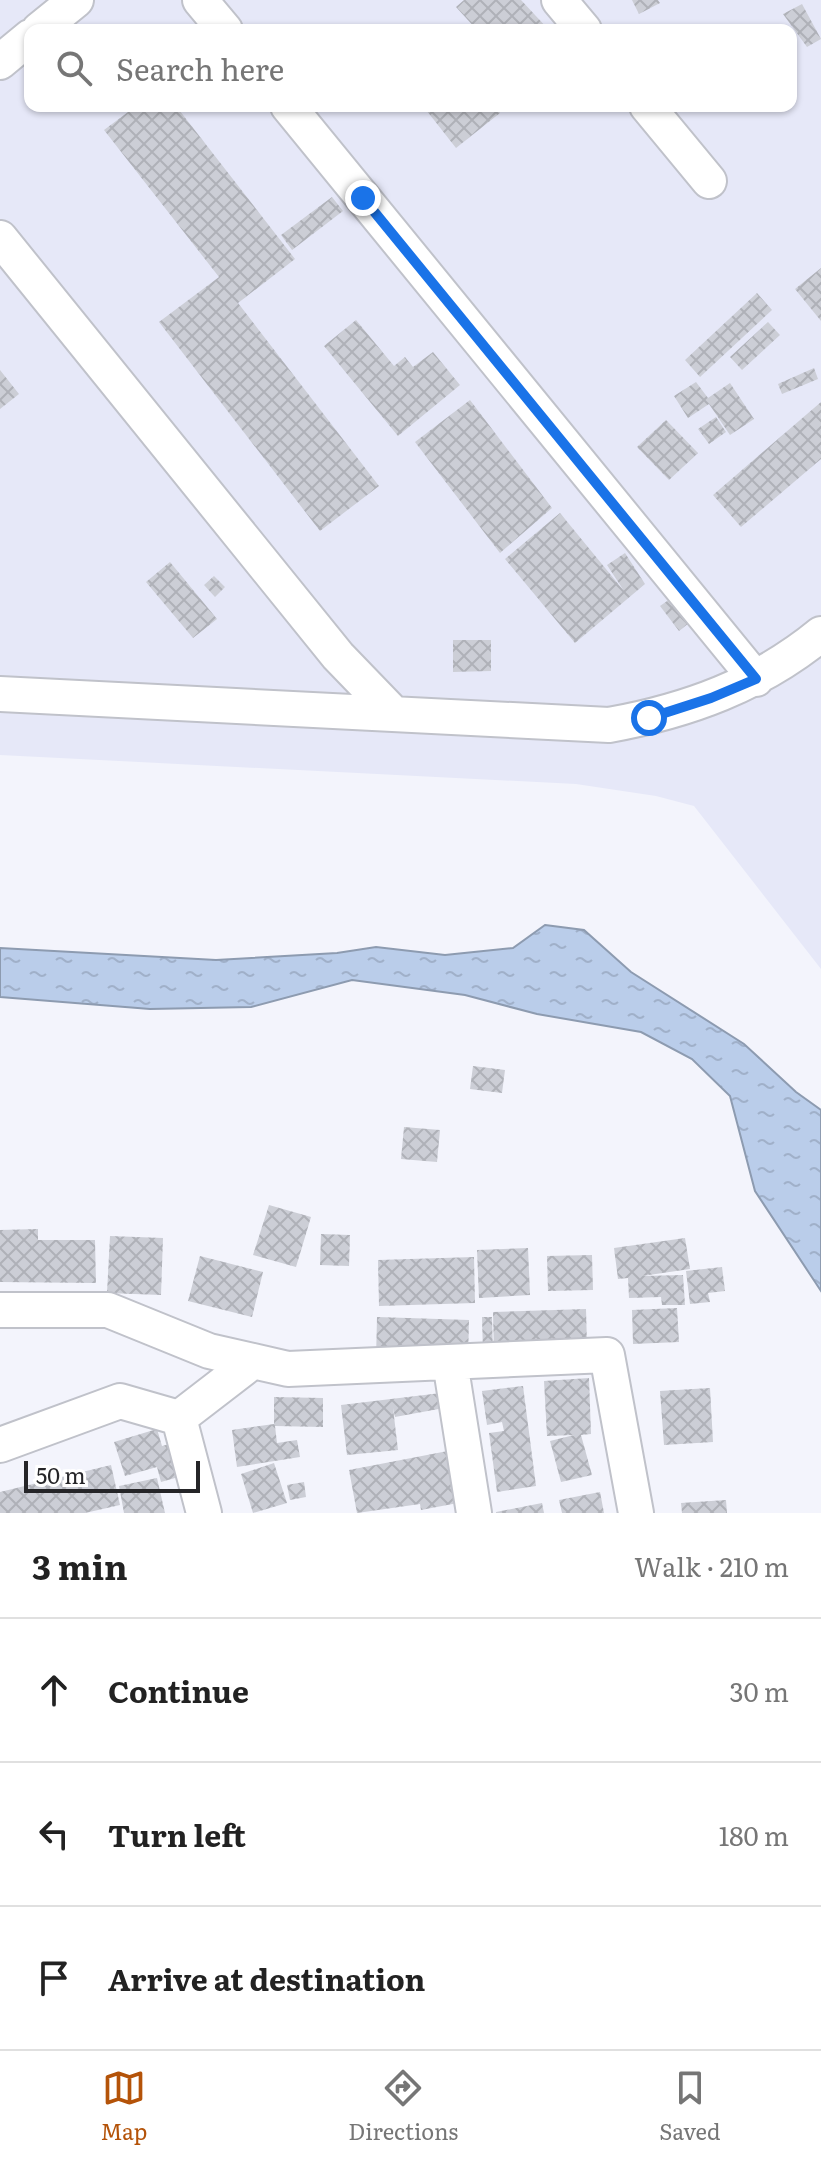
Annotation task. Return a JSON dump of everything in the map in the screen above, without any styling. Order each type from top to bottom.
[{"type":"street","points":[[46,24],[76,0]]},
{"type":"street","points":[[200,0],[220,24]]},
{"type":"street","points":[[559,0],[579,24]]},
{"type":"street","points":[[0,62],[24,42]]},
{"type":"street","points":[[293,112],[756,679]]},
{"type":"street","points":[[652,112],[709,181]]},
{"type":"street","points":[[0,238],[338,656],[393,713]]},
{"type":"street","points":[[0,694],[609,725],[649,718],[756,679],[793,658],[821,634]]},
{"type":"street","points":[[306,708],[330,690],[337,676],[338,656]]},
{"type":"street","points":[[0,1310],[108,1310],[209,1351],[288,1369],[607,1355],[636,1513]]},
{"type":"street","points":[[179,1418],[253,1361]]},
{"type":"street","points":[[450,1362],[474,1513]]},
{"type":"street","points":[[0,1445],[120,1401],[179,1418]]},
{"type":"street","points":[[179,1418],[204,1513]]},
{"type":"shaded area","points":[[0,0],[821,0],[821,969],[694,806],[656,796],[576,784],[0,755]]},
{"type":"water","points":[[545,925],[584,930],[631,972],[744,1044],[796,1092],[821,1110],[821,1291],[755,1191],[730,1096],[692,1059],[641,1032],[537,1014],[465,995],[352,980],[251,1007],[150,1009],[0,997],[0,948],[216,960],[337,953],[376,947],[445,955],[513,948]]},
{"type":"building","points":[[464,0],[521,0],[543,24],[472,24],[456,7]]},
{"type":"building","points":[[632,0],[658,0],[660,3],[639,14]]},
{"type":"building","points":[[802,4],[821,39],[807,47],[797,33],[797,24],[790,24],[783,14]]},
{"type":"building","points":[[128,112],[181,112],[295,259],[238,303],[379,486],[320,531],[159,322],[219,277],[104,130]]},
{"type":"building","points":[[428,112],[499,112],[500,113],[456,148]]},
{"type":"building","points":[[332,197],[343,211],[292,250],[281,235]]},
{"type":"building","points":[[821,268],[821,321],[795,289]]},
{"type":"building","points":[[757,293],[772,310],[700,377],[685,360]]},
{"type":"building","points":[[356,320],[394,366],[405,357],[413,367],[433,352],[460,385],[398,436],[324,346]]},
{"type":"building","points":[[768,322],[780,335],[742,370],[730,357]]},
{"type":"building","points":[[814,368],[818,379],[782,394],[778,384]]},
{"type":"building","points":[[0,370],[19,394],[0,409]]},
{"type":"building","points":[[696,382],[708,398],[730,383],[754,419],[730,435],[709,404],[688,418],[674,396]]},
{"type":"building","points":[[470,400],[552,508],[500,553],[415,442]]},
{"type":"building","points":[[821,402],[821,459],[741,527],[713,495]]},
{"type":"building","points":[[716,417],[726,432],[709,444],[698,429]]},
{"type":"building","points":[[666,420],[698,453],[669,480],[637,447]]},
{"type":"building","points":[[560,513],[624,591],[607,565],[625,553],[645,584],[575,643],[505,559]]},
{"type":"building","points":[[170,562],[217,619],[193,638],[146,582]]},
{"type":"building","points":[[214,576],[225,587],[215,597],[204,585]]},
{"type":"building","points":[[670,599],[689,623],[679,631],[660,606]]},
{"type":"building","points":[[453,640],[491,640],[491,671],[453,672]]},
{"type":"building","points":[[473,1066],[505,1070],[502,1093],[470,1089]]},
{"type":"building","points":[[404,1127],[440,1130],[437,1162],[401,1159]]},
{"type":"building","points":[[269,1205],[311,1217],[296,1267],[253,1255]]},
{"type":"building","points":[[38,1229],[38,1240],[95,1240],[96,1283],[0,1282],[0,1230]]},
{"type":"building","points":[[321,1234],[350,1235],[349,1266],[320,1265]]},
{"type":"building","points":[[110,1236],[163,1238],[161,1295],[107,1293]]},
{"type":"building","points":[[685,1238],[690,1269],[642,1276],[683,1275],[685,1305],[662,1305],[661,1297],[629,1298],[628,1278],[618,1279],[614,1248]]},
{"type":"building","points":[[528,1248],[530,1295],[479,1298],[477,1250]]},
{"type":"building","points":[[592,1255],[593,1290],[548,1291],[547,1256]]},
{"type":"building","points":[[200,1256],[263,1272],[252,1317],[188,1301]]},
{"type":"building","points":[[474,1257],[475,1303],[379,1306],[378,1260]]},
{"type":"building","points":[[722,1267],[725,1291],[708,1293],[710,1302],[690,1304],[686,1271]]},
{"type":"building","points":[[677,1308],[679,1342],[633,1344],[632,1310]]},
{"type":"building","points":[[586,1309],[587,1345],[494,1354],[493,1312]]},
{"type":"building","points":[[377,1317],[469,1320],[468,1361],[376,1359]]},
{"type":"building","points":[[482,1317],[492,1317],[493,1353],[483,1354]]},
{"type":"building","points":[[589,1378],[591,1434],[581,1435],[592,1475],[561,1482],[550,1441],[574,1435],[547,1436],[544,1381]]},
{"type":"building","points":[[523,1386],[536,1486],[497,1492],[489,1433],[504,1431],[502,1422],[487,1425],[482,1391]]},
{"type":"building","points":[[710,1388],[713,1442],[664,1445],[660,1391]]},
{"type":"building","points":[[441,1393],[444,1408],[395,1417],[393,1408],[398,1450],[347,1455],[341,1405]]},
{"type":"building","points":[[274,1397],[323,1398],[323,1427],[275,1426],[277,1443],[297,1440],[300,1457],[237,1467],[232,1430],[274,1424]]},
{"type":"building","points":[[157,1429],[162,1446],[180,1441],[189,1474],[161,1482],[157,1467],[125,1476],[114,1442]]},
{"type":"building","points":[[453,1450],[463,1502],[421,1510],[420,1504],[357,1513],[349,1470]]},
{"type":"building","points":[[274,1463],[287,1503],[253,1513],[241,1474]]},
{"type":"building","points":[[111,1465],[120,1505],[85,1513],[0,1513],[0,1492]]},
{"type":"building","points":[[157,1478],[165,1513],[124,1513],[119,1486]]},
{"type":"building","points":[[304,1482],[306,1497],[290,1500],[287,1485]]},
{"type":"building","points":[[600,1492],[604,1513],[562,1513],[559,1500]]},
{"type":"building","points":[[726,1500],[727,1513],[682,1513],[681,1503]]},
{"type":"building","points":[[542,1503],[544,1513],[496,1513],[496,1512]]},
{"type":"route","points":[[363,198],[756,679],[711,698],[649,718]]}]
